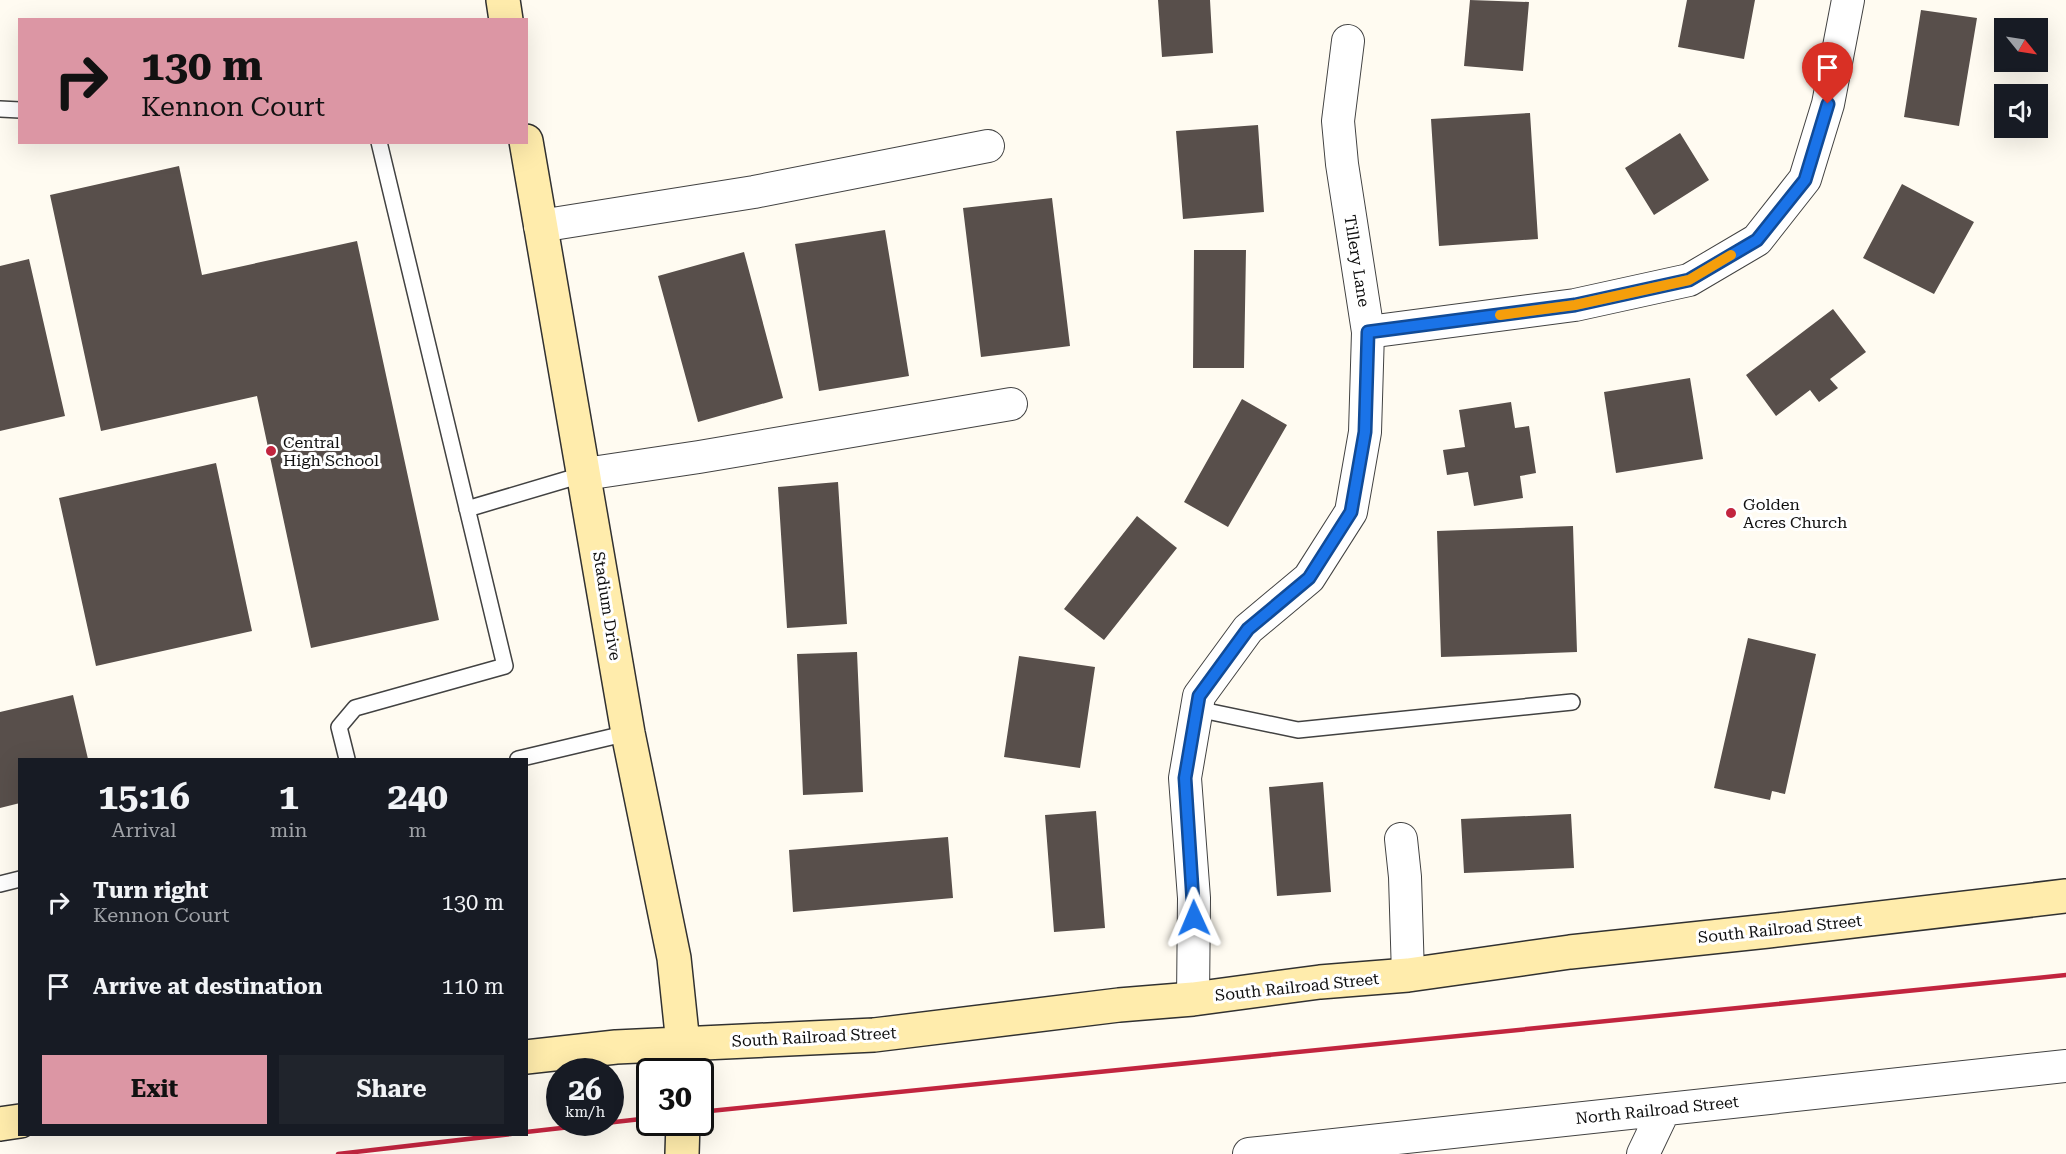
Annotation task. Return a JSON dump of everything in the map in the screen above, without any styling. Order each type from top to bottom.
[{"type":"street","points":[[503,0],[506,18]]},
{"type":"street","points":[[1368,332],[1575,305],[1689,280],[1757,240],[1805,180],[1828,104],[1848,0]]},
{"type":"street","name":"Tillery Lane","points":[[1193,999],[1194,898],[1185,778],[1199,696],[1248,629],[1309,578],[1351,512],[1365,432],[1368,332],[1342,164],[1338,121],[1348,41]]},
{"type":"street","name":"Stadium Drive","points":[[526,144],[628,733],[674,958],[683,1058]]},
{"type":"street","points":[[540,226],[754,192],[988,146]]},
{"type":"street","points":[[585,474],[699,458],[1011,404]]},
{"type":"street","points":[[1401,839],[1405,877],[1408,975]]},
{"type":"street","name":"South Railroad Street","points":[[528,1057],[616,1047],[683,1058],[1119,1005],[1193,999],[1320,982],[1408,975],[1570,952],[2066,896]]},
{"type":"street","name":"North Railroad Street","points":[[1249,1154],[2066,1066]]},
{"type":"street","points":[[1643,1154],[1664,1110]]},
{"type":"street","points":[[0,1124],[18,1121]]},
{"type":"street","points":[[682,1154],[683,1136]]},
{"type":"lane","points":[[0,109],[18,110]]},
{"type":"lane","points":[[346,758],[339,727],[355,708],[505,666],[379,144]]},
{"type":"lane","points":[[467,509],[585,474]]},
{"type":"lane","points":[[1197,709],[1298,730],[1572,702]]},
{"type":"lane","points":[[522,758],[628,733]]},
{"type":"lane","points":[[0,884],[18,880]]},
{"type":"building","points":[[1158,0],[1210,0],[1213,53],[1162,57]]},
{"type":"building","points":[[1470,0],[1529,2],[1523,71],[1464,66]]},
{"type":"building","points":[[1687,0],[1755,0],[1744,59],[1678,47]]},
{"type":"building","points":[[1921,10],[1977,18],[1959,126],[1904,117]]},
{"type":"building","points":[[1530,113],[1538,239],[1439,246],[1431,119]]},
{"type":"building","points":[[1258,125],[1264,212],[1183,219],[1176,131]]},
{"type":"building","points":[[1680,133],[1709,180],[1654,215],[1625,168]]},
{"type":"building","points":[[179,166],[202,275],[357,241],[439,620],[311,648],[257,396],[101,431],[50,195]]},
{"type":"building","points":[[1902,184],[1974,222],[1934,294],[1863,258]]},
{"type":"building","points":[[1052,198],[1070,346],[981,357],[963,208]]},
{"type":"building","points":[[885,230],[909,376],[819,391],[795,244]]},
{"type":"building","points":[[1194,250],[1246,250],[1244,368],[1193,368]]},
{"type":"building","points":[[744,252],[783,398],[698,422],[658,276]]},
{"type":"building","points":[[29,259],[65,416],[0,431],[0,266]]},
{"type":"building","points":[[1833,309],[1866,352],[1830,379],[1838,388],[1819,402],[1810,390],[1776,416],[1746,375]]},
{"type":"building","points":[[1690,378],[1703,459],[1616,473],[1604,392]]},
{"type":"building","points":[[1242,399],[1287,425],[1228,527],[1184,502]]},
{"type":"building","points":[[1511,402],[1515,428],[1529,426],[1536,473],[1520,476],[1523,498],[1474,506],[1468,472],[1447,475],[1443,450],[1465,447],[1459,410]]},
{"type":"building","points":[[216,463],[252,631],[96,666],[59,498]]},
{"type":"building","points":[[838,482],[847,624],[787,628],[778,487]]},
{"type":"building","points":[[1137,516],[1177,548],[1104,640],[1064,609]]},
{"type":"building","points":[[1573,526],[1577,652],[1441,657],[1437,531]]},
{"type":"building","points":[[1748,638],[1816,654],[1785,794],[1772,791],[1770,800],[1714,788]]},
{"type":"building","points":[[857,652],[863,792],[803,795],[797,654]]},
{"type":"building","points":[[1019,656],[1095,667],[1080,768],[1004,757]]},
{"type":"building","points":[[73,695],[88,758],[18,758],[18,804],[0,808],[0,712]]},
{"type":"building","points":[[1323,782],[1331,892],[1277,896],[1269,787]]},
{"type":"building","points":[[1096,811],[1105,928],[1054,932],[1045,815]]},
{"type":"building","points":[[1571,814],[1574,868],[1464,873],[1461,819]]},
{"type":"building","points":[[948,837],[953,898],[793,912],[789,850]]},
{"type":"railway","points":[[714,1111],[2066,975]]},
{"type":"railway","points":[[528,1132],[636,1120]]},
{"type":"railway","points":[[338,1154],[494,1136]]},
{"type":"slow traffic","points":[[1500,315],[1575,305],[1689,280],[1731,255]]},
{"type":"place","name":"Central High School","points":[[271,451]]},
{"type":"place","name":"Golden Acres Church","points":[[1731,513]]},
{"type":"route","points":[[1194,918],[1185,778],[1199,696],[1248,629],[1309,578],[1351,512],[1365,432],[1368,332],[1575,305],[1689,280],[1757,240],[1805,180],[1828,104]]}]
